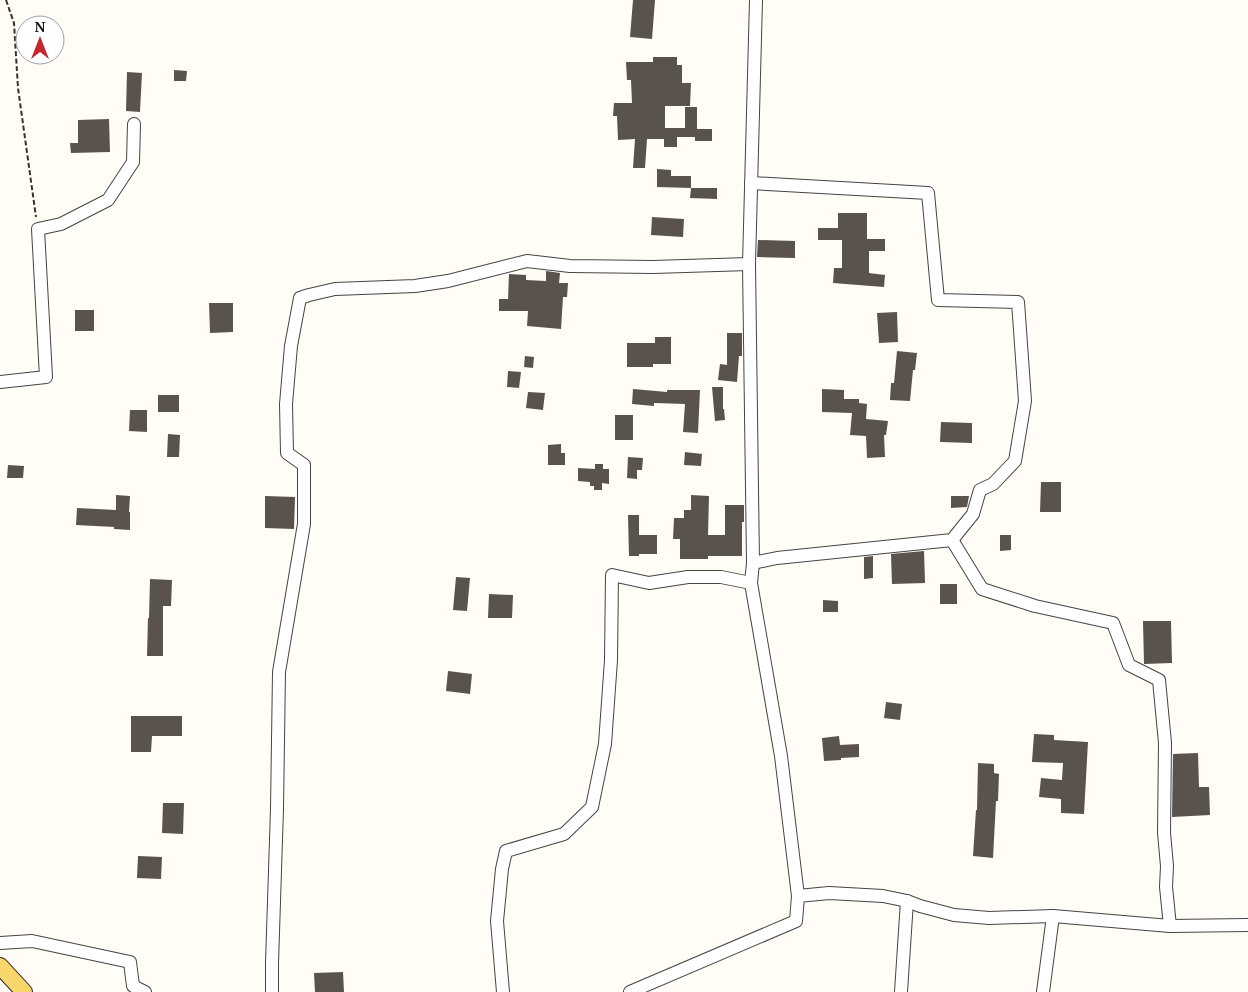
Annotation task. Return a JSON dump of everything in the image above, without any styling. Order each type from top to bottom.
[{"type":"main road","points":[[0,966],[24,992]]},
{"type":"street","points":[[636,991],[796,921],[798,896],[781,756],[751,583],[753,562],[749,264],[756,0]]},
{"type":"street","points":[[0,382],[46,378],[38,229],[61,224],[108,200],[133,162],[134,124]]},
{"type":"street","points":[[752,182],[928,193],[938,300],[1018,302],[1025,401],[1015,462],[993,484],[980,490],[973,514],[952,540],[753,562]]},
{"type":"street","points":[[272,992],[279,672],[304,524],[304,465],[287,453],[286,404],[290,355],[300,298],[335,289],[415,286],[448,281],[527,262],[570,266],[654,267],[749,264]]},
{"type":"street","points":[[952,540],[982,589],[1036,606],[1113,623],[1129,665],[1159,680],[1165,743],[1164,833],[1170,926]]},
{"type":"street","points":[[503,992],[497,921],[502,869],[506,851],[564,834],[592,807],[605,744],[611,660],[612,575],[649,582],[688,577],[720,577],[751,583]]},
{"type":"street","points":[[798,896],[829,893],[883,896],[954,915],[989,918],[1053,916],[1170,926],[1248,925]]},
{"type":"street","points":[[901,992],[907,901]]},
{"type":"street","points":[[1043,992],[1053,916]]},
{"type":"street","points":[[0,943],[32,941],[130,962],[133,986],[145,992]]},
{"type":"path","points":[[6,0],[14,23],[18,88],[38,229]]},
{"type":"building","points":[[633,0],[655,0],[652,39],[630,37]]},
{"type":"building","points":[[653,57],[677,57],[677,65],[682,65],[682,83],[691,83],[690,106],[665,106],[665,128],[685,128],[685,107],[697,107],[697,129],[712,129],[712,141],[695,141],[695,137],[677,137],[677,147],[664,147],[664,139],[647,139],[645,168],[633,168],[635,139],[618,140],[617,116],[613,116],[614,103],[632,103],[631,80],[627,80],[626,62],[653,62]]},
{"type":"building","points":[[174,70],[187,71],[186,81],[174,81]]},
{"type":"building","points":[[127,72],[142,73],[140,112],[126,111]]},
{"type":"building","points":[[109,119],[110,152],[71,153],[70,143],[78,143],[78,120]]},
{"type":"building","points":[[657,169],[671,170],[671,176],[691,176],[691,188],[657,187]]},
{"type":"building","points":[[691,188],[717,188],[717,199],[690,198]]},
{"type":"building","points":[[838,213],[867,213],[867,239],[885,239],[885,251],[869,251],[869,273],[885,275],[884,287],[833,283],[834,268],[842,268],[842,240],[818,240],[818,228],[838,228]]},
{"type":"building","points":[[652,217],[684,219],[683,237],[651,235]]},
{"type":"building","points":[[758,240],[795,241],[795,258],[757,257]]},
{"type":"building","points":[[546,271],[560,273],[559,283],[568,283],[567,297],[563,297],[561,329],[527,326],[528,311],[499,311],[499,299],[508,299],[509,274],[526,275],[526,280],[546,281]]},
{"type":"building","points":[[209,303],[233,303],[233,332],[210,333]]},
{"type":"building","points":[[75,310],[94,310],[94,331],[75,331]]},
{"type":"building","points":[[897,312],[898,342],[879,343],[877,313]]},
{"type":"building","points":[[727,333],[742,333],[742,356],[739,356],[737,382],[718,380],[720,364],[727,365]]},
{"type":"building","points":[[655,337],[671,337],[671,364],[653,364],[653,367],[627,367],[627,343],[655,343]]},
{"type":"building","points":[[897,351],[917,353],[915,370],[913,370],[910,401],[890,400],[891,383],[894,383]]},
{"type":"building","points":[[525,356],[534,357],[533,368],[524,367]]},
{"type":"building","points":[[508,371],[521,372],[519,388],[507,387]]},
{"type":"building","points":[[712,387],[723,387],[725,420],[715,421]]},
{"type":"building","points":[[633,389],[667,392],[667,390],[700,390],[698,433],[683,432],[685,404],[654,403],[654,406],[632,404]]},
{"type":"building","points":[[822,389],[844,390],[844,399],[859,399],[859,403],[867,404],[866,419],[888,421],[886,435],[884,435],[885,457],[867,458],[866,436],[850,435],[852,413],[822,412]]},
{"type":"building","points":[[528,392],[545,393],[543,410],[526,408]]},
{"type":"building","points":[[158,395],[179,395],[179,412],[158,412]]},
{"type":"building","points":[[130,410],[147,410],[147,432],[129,431]]},
{"type":"building","points":[[615,415],[633,415],[633,440],[615,440]]},
{"type":"building","points":[[941,422],[972,423],[972,443],[940,442]]},
{"type":"building","points":[[168,434],[180,435],[179,457],[167,457]]},
{"type":"building","points":[[561,444],[561,453],[565,453],[565,465],[548,465],[548,445]]},
{"type":"building","points":[[685,452],[702,454],[701,466],[684,465]]},
{"type":"building","points":[[628,457],[643,458],[642,470],[637,470],[637,479],[627,478]]},
{"type":"building","points":[[595,464],[603,464],[603,469],[609,469],[609,484],[602,483],[602,490],[594,490],[594,486],[590,486],[590,482],[578,481],[578,468],[595,469]]},
{"type":"building","points":[[8,465],[24,466],[23,478],[7,478]]},
{"type":"building","points":[[1041,482],[1061,482],[1061,512],[1040,512]]},
{"type":"building","points":[[116,495],[130,496],[130,530],[114,529],[114,527],[76,525],[77,508],[116,510]]},
{"type":"building","points":[[691,495],[709,496],[708,535],[725,535],[725,505],[744,505],[742,556],[708,556],[708,559],[680,559],[680,539],[673,539],[674,518],[684,518],[684,510],[691,510]]},
{"type":"building","points":[[265,496],[295,497],[294,529],[265,528]]},
{"type":"building","points":[[951,496],[969,496],[967,507],[951,508]]},
{"type":"building","points":[[628,515],[639,515],[639,535],[657,535],[657,554],[629,556]]},
{"type":"building","points":[[1000,535],[1011,535],[1011,550],[1000,551]]},
{"type":"building","points":[[924,551],[925,583],[892,584],[891,554]]},
{"type":"building","points":[[873,556],[873,578],[864,579],[864,557]]},
{"type":"building","points":[[456,577],[470,578],[467,611],[453,610]]},
{"type":"building","points":[[150,579],[172,580],[171,606],[163,606],[163,656],[147,656]]},
{"type":"building","points":[[940,584],[957,584],[957,604],[940,604]]},
{"type":"building","points":[[489,594],[513,595],[512,618],[488,618]]},
{"type":"building","points":[[823,600],[838,601],[838,612],[823,612]]},
{"type":"building","points":[[1143,621],[1171,621],[1172,663],[1144,664]]},
{"type":"building","points":[[448,671],[472,674],[470,694],[446,691]]},
{"type":"building","points":[[886,702],[902,704],[900,720],[884,718]]},
{"type":"building","points":[[131,716],[182,716],[182,736],[152,736],[151,752],[131,752]]},
{"type":"building","points":[[1034,734],[1054,735],[1054,740],[1088,742],[1084,814],[1061,813],[1061,799],[1039,797],[1041,778],[1062,780],[1063,763],[1032,762]]},
{"type":"building","points":[[839,736],[840,745],[859,744],[859,757],[824,761],[822,738]]},
{"type":"building","points":[[1198,753],[1199,787],[1209,787],[1210,815],[1172,817],[1173,754]]},
{"type":"building","points":[[978,763],[994,764],[994,773],[999,774],[993,858],[973,856],[977,810]]},
{"type":"building","points":[[163,803],[184,803],[183,834],[162,833]]},
{"type":"building","points":[[138,856],[162,857],[161,879],[137,878]]},
{"type":"building","points":[[343,972],[344,992],[315,992],[314,973]]}]
